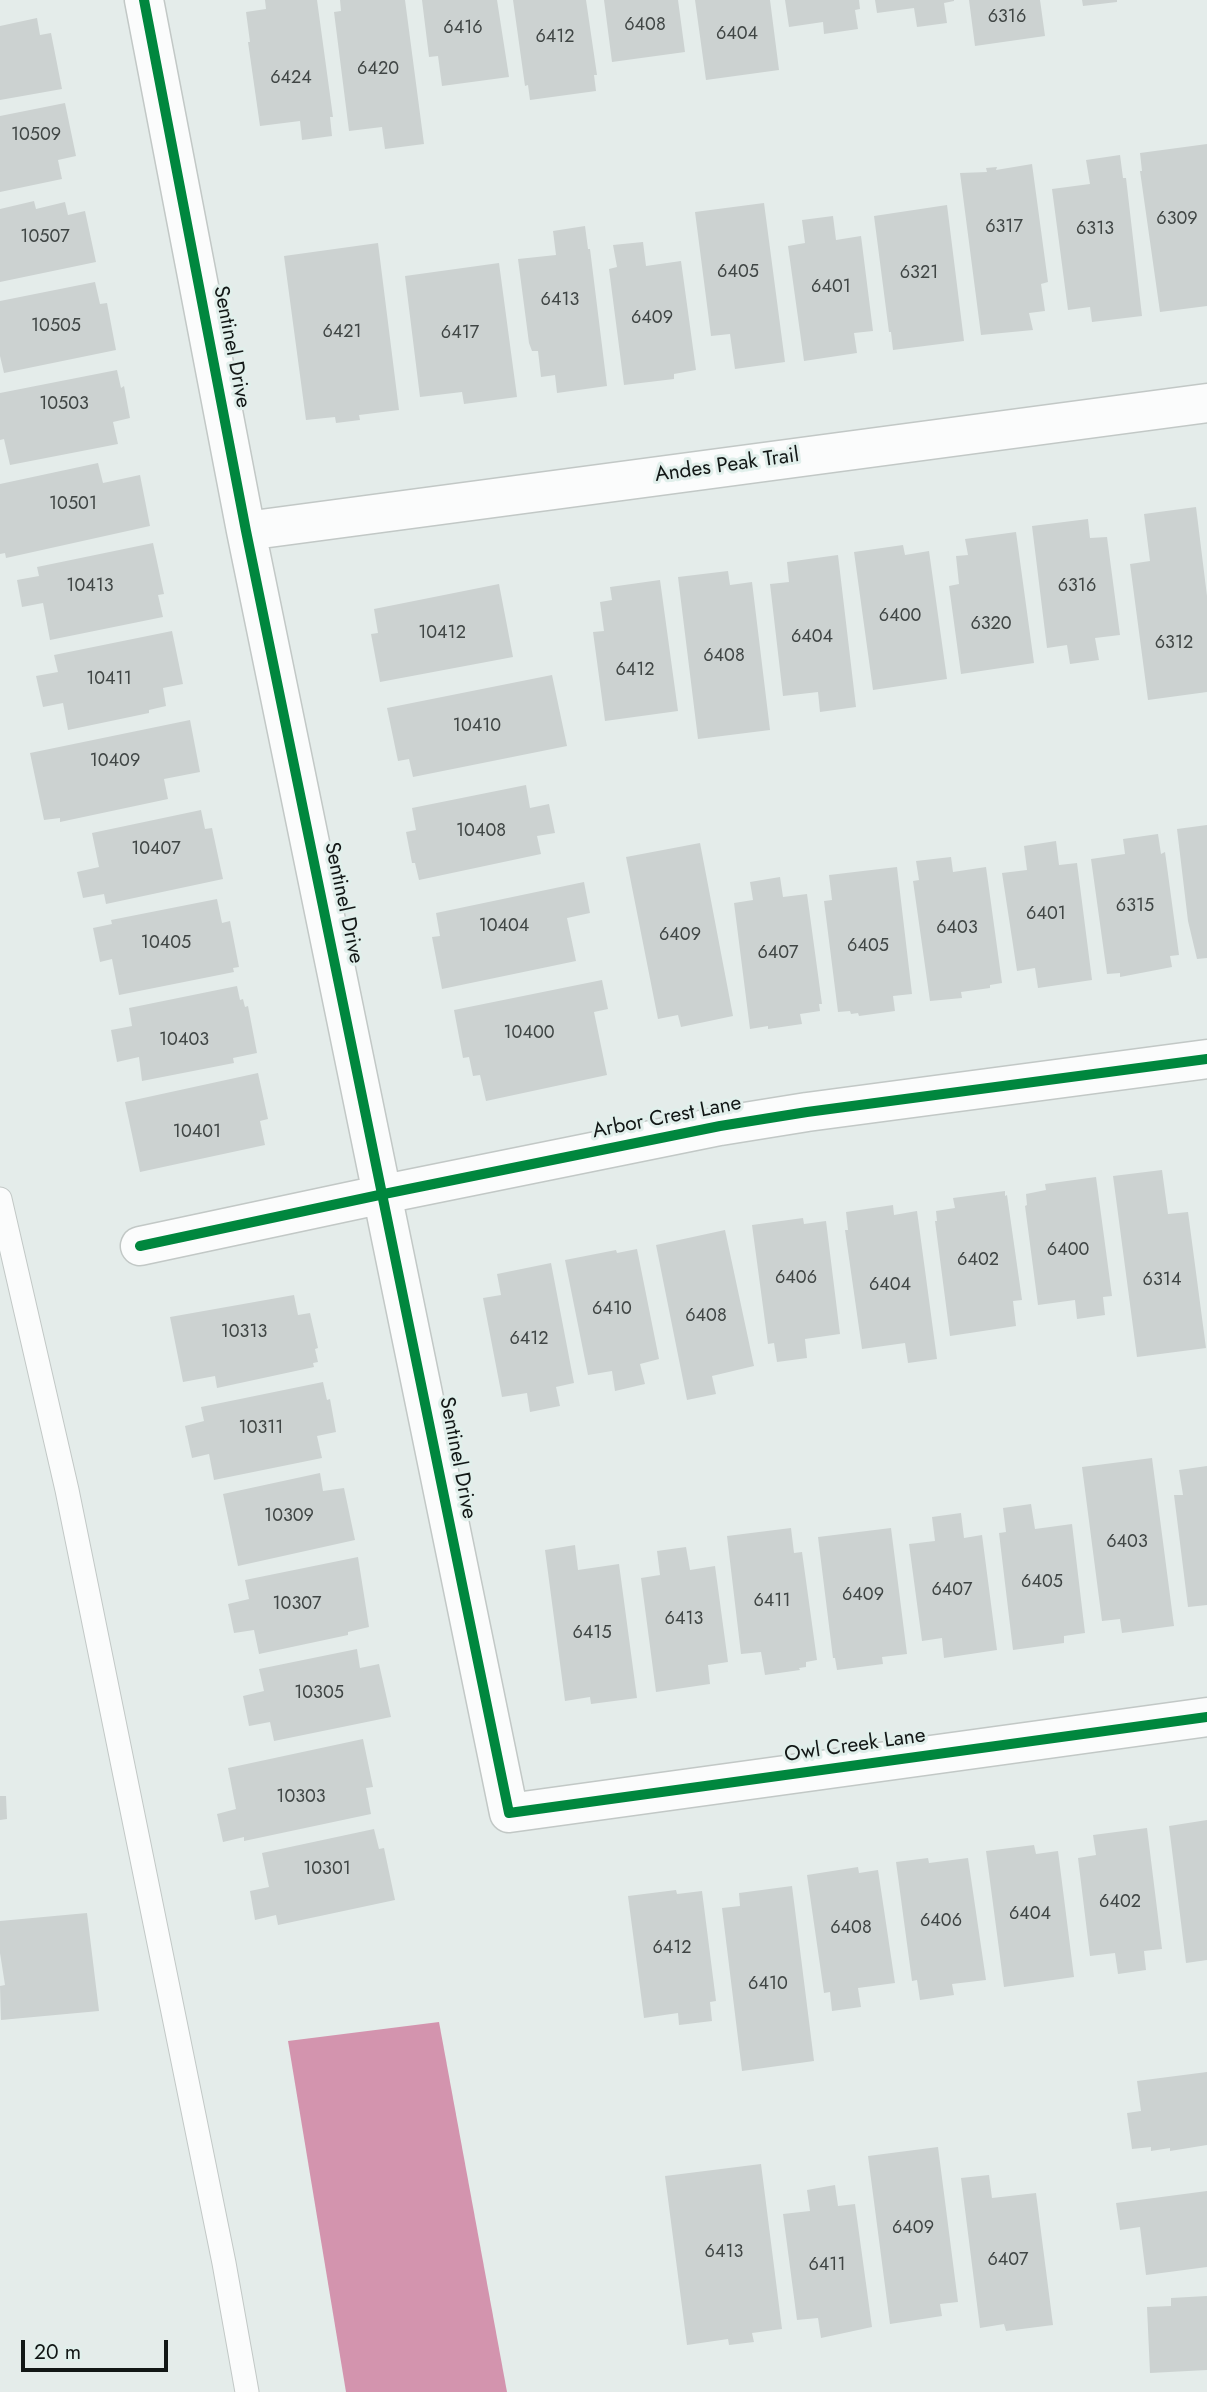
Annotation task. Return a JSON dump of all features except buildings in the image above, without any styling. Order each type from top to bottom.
[{"type":"street","name":"Sentinel Drive","points":[[144,0],[246,531],[509,1813]]},
{"type":"street","name":"Andes Peak Trail","points":[[246,531],[1207,403]]},
{"type":"street","name":"Arbor Crest Lane","points":[[139,1246],[732,1124],[1207,1059]]},
{"type":"street","name":"Owl Creek Lane","points":[[509,1813],[1207,1717]]},
{"type":"lane","points":[[0,1199],[70,1504],[224,2263],[247,2392]]},
{"type":"shaded area","points":[[439,2022],[507,2392],[346,2392],[288,2041]]},
{"type":"cycle path","points":[[144,0],[246,531],[509,1813],[1207,1717]]},
{"type":"cycle path","points":[[140,1246],[720,1126],[1207,1059]]}]
